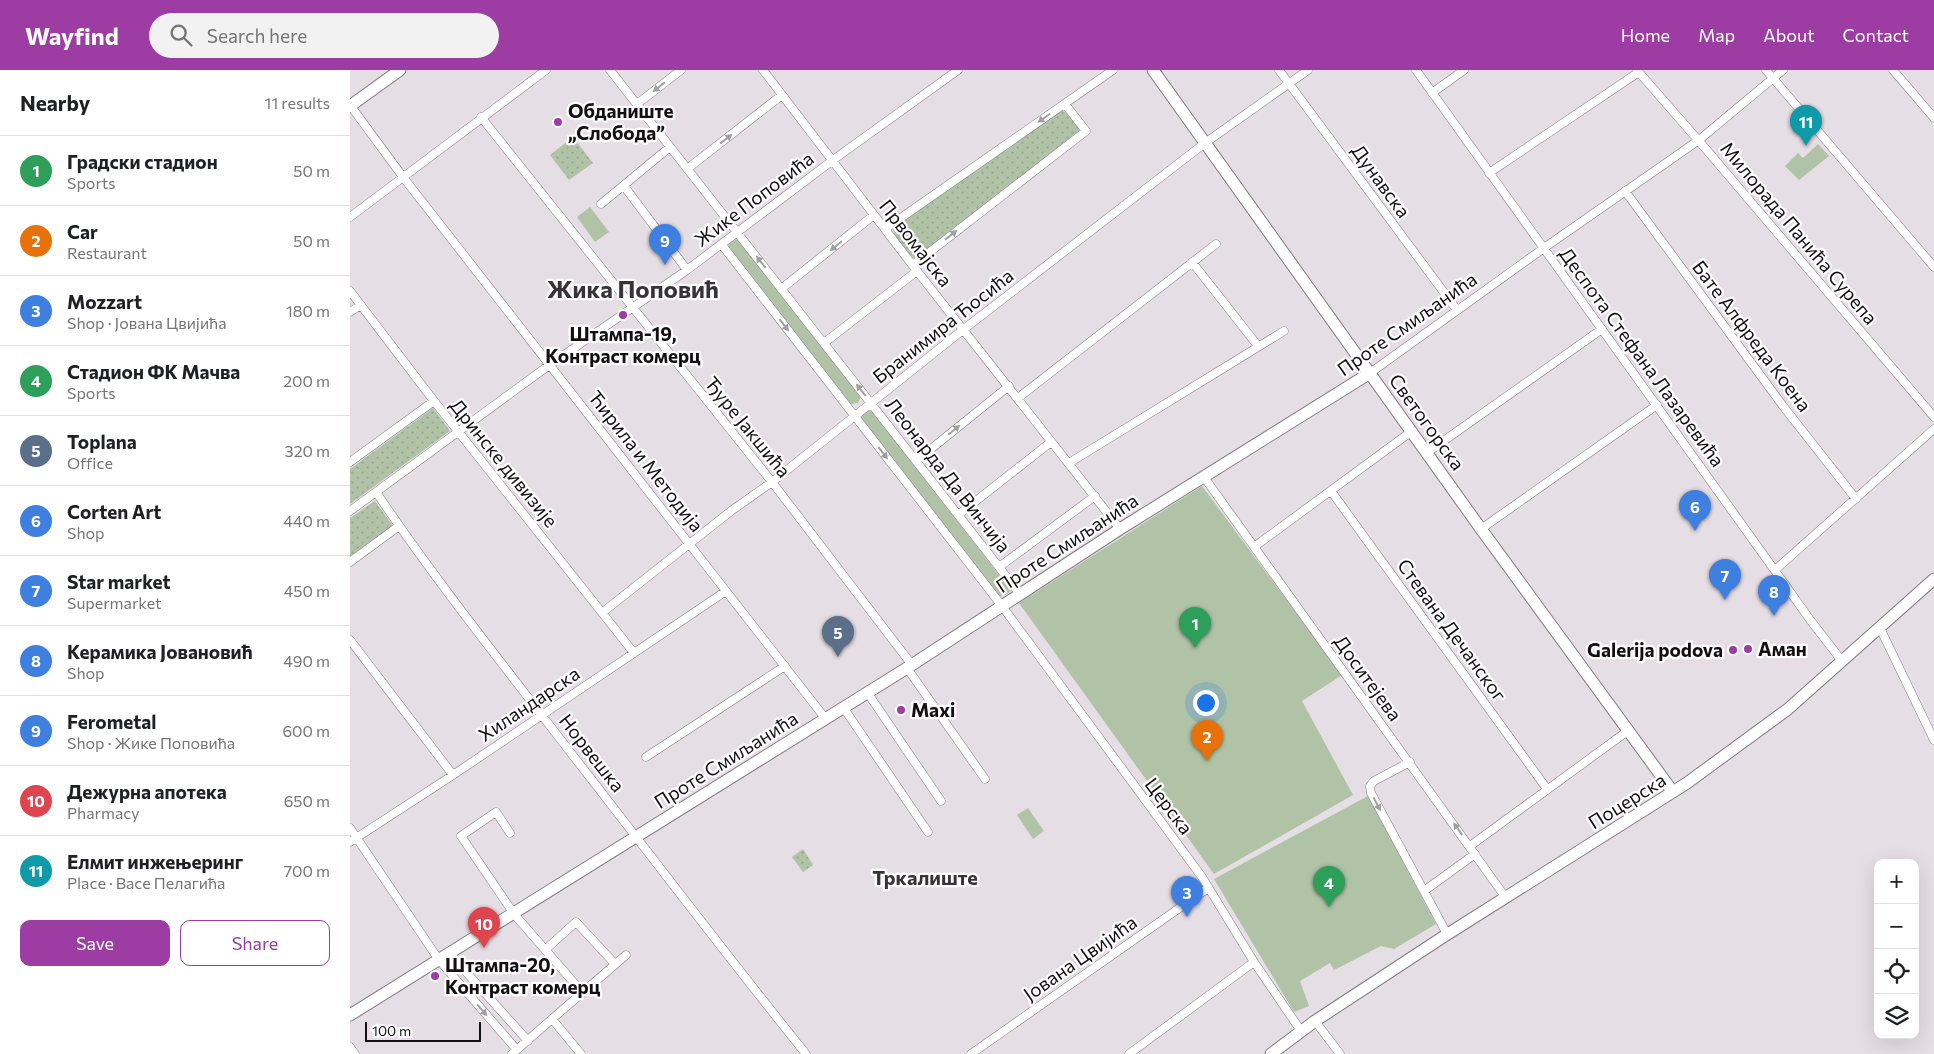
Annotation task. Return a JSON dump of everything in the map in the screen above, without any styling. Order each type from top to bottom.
[{"type":"street","points":[[350,106],[400,70]]},
{"type":"street","points":[[350,217],[546,70]]},
{"type":"street","name":"Леонарда Да Винчија","points":[[610,70],[1020,594]]},
{"type":"street","points":[[636,104],[681,70]]},
{"type":"street","name":"Жике Поповића","points":[[350,510],[550,365],[687,270],[832,160],[958,70]]},
{"type":"street","points":[[885,229],[1113,70]]},
{"type":"street","name":"Светогорска","points":[[1153,70],[1428,452],[1481,529],[1673,792]]},
{"type":"street","name":"Дунавска","points":[[1279,70],[1456,310]]},
{"type":"street","name":"Бранимира Ћосића","points":[[602,612],[690,545],[730,511],[772,482],[964,329],[1205,143],[1308,70]]},
{"type":"street","name":"Деспота Стефана Лазаревића","points":[[1416,70],[1842,662]]},
{"type":"street","points":[[1432,93],[1464,70]]},
{"type":"street","points":[[1766,70],[1934,267]]},
{"type":"street","name":"Проте Смиљанића","points":[[350,1015],[909,667],[1120,529],[1370,373],[1456,310],[1699,140],[1783,70]]},
{"type":"street","points":[[1893,70],[1934,118]]},
{"type":"street","name":"Првомајска","points":[[766,71],[782,95],[874,215],[1120,529]]},
{"type":"street","points":[[1489,173],[1638,71]]},
{"type":"street","name":"Милорада Панића Сурепа","points":[[1638,71],[1699,140],[1934,418]]},
{"type":"street","points":[[687,169],[782,95]]},
{"type":"street","points":[[824,343],[1086,131],[1065,104]]},
{"type":"street","name":"Ћирила и Методија","points":[[350,106],[403,177],[825,718]]},
{"type":"street","name":"Ђуре Јакшића","points":[[481,117],[772,482],[909,667],[985,779]]},
{"type":"street","points":[[601,204],[670,147]]},
{"type":"street","points":[[624,186],[687,270]]},
{"type":"street","name":"Бате Алфреда Коена","points":[[1625,192],[1783,406],[1856,499]]},
{"type":"street","points":[[781,289],[874,215]]},
{"type":"street","name":"Леонарда Да Винчија","points":[[722,244],[1002,606]]},
{"type":"street","points":[[1018,398],[1216,244]]},
{"type":"street","points":[[1192,262],[1258,346]]},
{"type":"street","name":"Дринске дивизије","points":[[350,291],[634,653]]},
{"type":"street","points":[[350,312],[360,305]]},
{"type":"street","points":[[1428,452],[1602,329]]},
{"type":"street","points":[[1069,463],[1284,331]]},
{"type":"street","points":[[916,461],[1008,386]]},
{"type":"street","points":[[350,462],[434,400]]},
{"type":"street","points":[[1481,529],[1656,405]]},
{"type":"street","points":[[1775,570],[1934,429]]},
{"type":"street","points":[[1254,547],[1412,431]]},
{"type":"street","points":[[958,515],[1051,442]]},
{"type":"street","name":"Доситејева","points":[[1204,477],[1506,898]]},
{"type":"street","name":"Стевана Дечанског","points":[[1331,491],[1547,789]]},
{"type":"street","name":"Норвешка","points":[[376,492],[399,526],[542,715],[744,978],[806,1054]]},
{"type":"street","points":[[999,567],[1095,496]]},
{"type":"street","points":[[350,562],[399,526]]},
{"type":"street","name":"Поцерска","points":[[1272,1054],[1315,1021],[1447,934],[1673,792],[1788,709],[1934,580]]},
{"type":"street","name":"Хиландарска","points":[[350,842],[726,591]]},
{"type":"street","name":"Церска","points":[[1002,606],[1208,888],[1254,962],[1301,1031]]},
{"type":"street","points":[[1880,628],[1934,740]]},
{"type":"street","points":[[350,640],[453,775]]},
{"type":"street","points":[[646,757],[785,666]]},
{"type":"street","points":[[867,692],[941,801]]},
{"type":"street","points":[[844,706],[928,832]]},
{"type":"street","points":[[1470,846],[1628,730]]},
{"type":"street","points":[[1410,762],[1374,781],[1371,784],[1370,790],[1447,934]]},
{"type":"street","points":[[510,833],[496,812],[461,836],[514,914],[582,992]]},
{"type":"street","points":[[350,828],[515,1052],[626,955]]},
{"type":"street","points":[[1424,892],[1476,854]]},
{"type":"street","name":"Јована Цвијића","points":[[971,1054],[1208,888]]},
{"type":"street","points":[[545,950],[576,922],[615,964]]},
{"type":"street","points":[[444,956],[528,1041]]},
{"type":"street","points":[[1129,1054],[1254,962]]},
{"type":"street","points":[[552,1019],[581,1054]]},
{"type":"street","points":[[1315,1021],[1340,1054]]},
{"type":"street","points":[[350,1047],[355,1054]]},
{"type":"green space","points":[[1059,110],[1065,112],[1080,129],[1079,132],[917,259],[905,250],[895,236],[893,227]]},
{"type":"green space","points":[[573,137],[593,163],[569,180],[550,155]]},
{"type":"green space","points":[[1818,144],[1829,156],[1799,180],[1785,166],[1798,153],[1803,158]]},
{"type":"green space","points":[[590,207],[609,232],[595,242],[577,217]]},
{"type":"green space","points":[[735,239],[739,240],[861,396],[858,403],[850,404],[728,248],[729,242]]},
{"type":"green space","points":[[433,408],[450,431],[350,504],[350,469]]},
{"type":"green space","points":[[868,410],[872,411],[1009,588],[1010,592],[999,596],[860,418]]},
{"type":"green space","points":[[1202,486],[1342,675],[1302,701],[1353,795],[1214,874],[1019,603]]},
{"type":"green space","points":[[375,501],[393,526],[350,557],[350,518]]},
{"type":"green space","points":[[1368,796],[1436,924],[1394,949],[1381,946],[1334,970],[1330,963],[1300,981],[1309,1006],[1294,1012],[1214,879]]},
{"type":"green space","points":[[1028,808],[1044,831],[1033,839],[1017,815]]},
{"type":"green space","points":[[803,849],[813,865],[803,872],[792,857]]},
{"type":"place","name":"Обданиште „Слобода”","points":[[558,122]]},
{"type":"place","name":"Елмит инжењеринг","points":[[1806,146]]},
{"type":"place","name":"Ferometal","points":[[665,265]]},
{"type":"place","name":"Штампа-19, Контраст комерц","points":[[623,315]]},
{"type":"place","name":"Corten Art","points":[[1695,531]]},
{"type":"place","name":"Star market","points":[[1725,600]]},
{"type":"place","name":"Керамика Јовановић","points":[[1774,616]]},
{"type":"place","name":"Градски стадион","points":[[1195,648]]},
{"type":"place","name":"Аман","points":[[1748,649]]},
{"type":"place","name":"Galerija podova","points":[[1733,650]]},
{"type":"place","name":"Toplana","points":[[838,657]]},
{"type":"place","name":"Maxi","points":[[901,710]]},
{"type":"place","name":"Car","points":[[1207,761]]},
{"type":"place","name":"Стадион ФК Мачва","points":[[1329,907]]},
{"type":"place","name":"Mozzart","points":[[1187,917]]},
{"type":"place","name":"Дежурна апотека","points":[[484,948]]},
{"type":"place","name":"Штампа-20, Контраст комерц","points":[[435,976]]},
{"type":"district","name":"Жика Поповић","points":[[633,290]]},
{"type":"district","name":"Тркалиште","points":[[925,878]]}]
